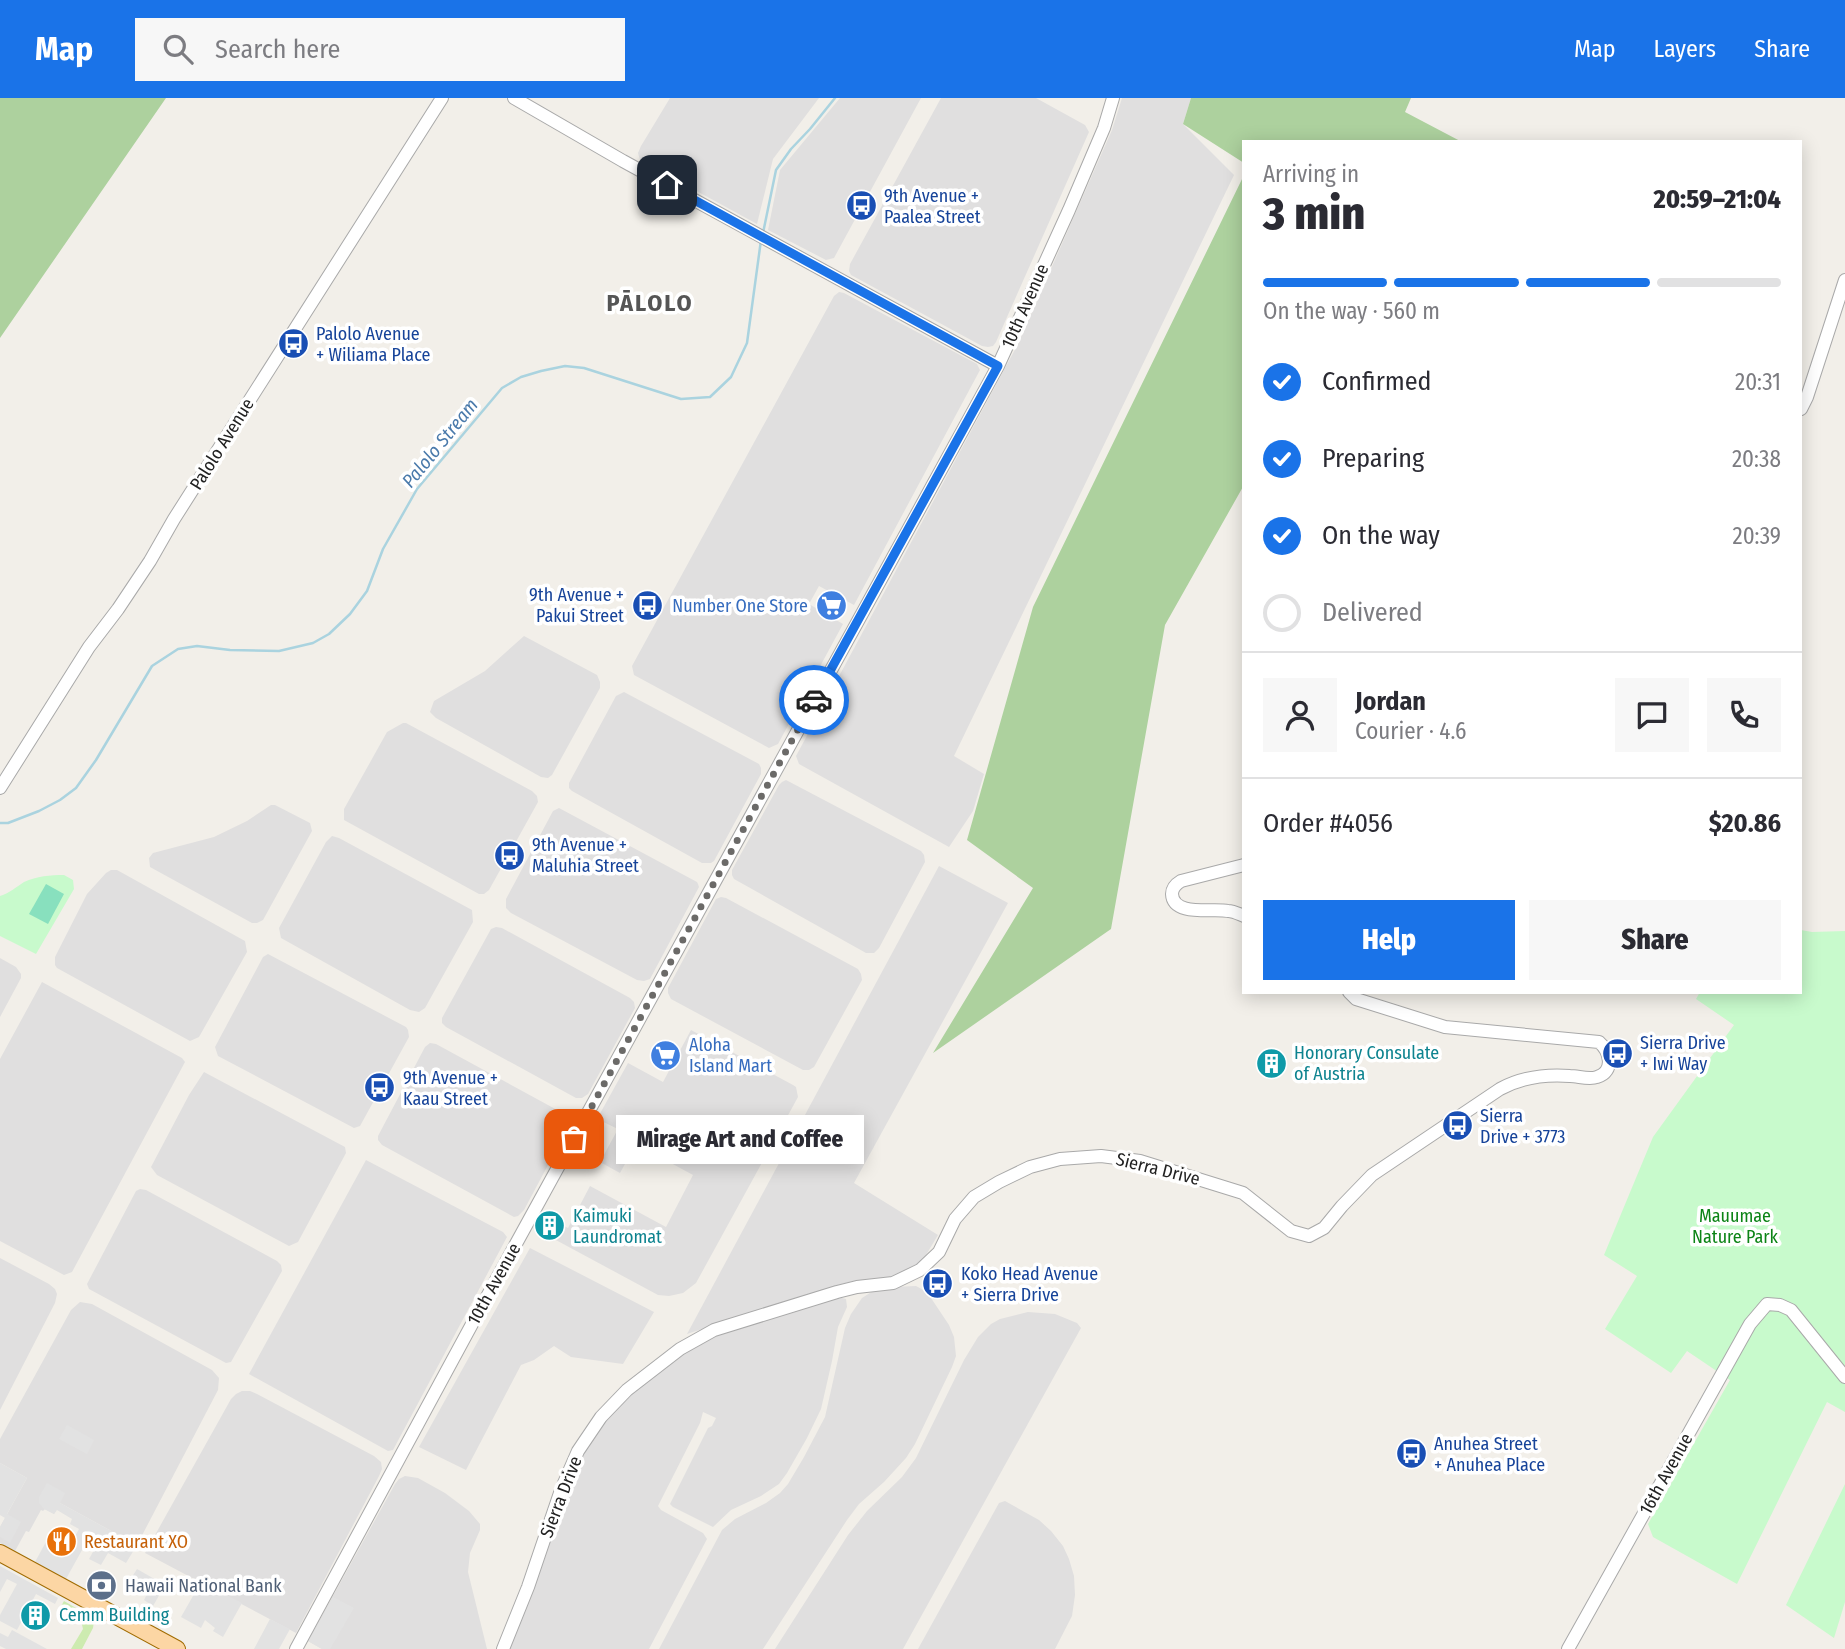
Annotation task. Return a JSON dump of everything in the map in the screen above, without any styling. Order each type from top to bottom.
[{"type":"main road","points":[[0,1553],[177,1649]]},
{"type":"street","name":"Palolo Avenue","points":[[0,788],[89,647],[150,561],[174,519],[442,98]]},
{"type":"street","points":[[514,98],[623,161],[998,366]]},
{"type":"street","name":"10th Avenue","points":[[296,1649],[998,366],[1104,128],[1113,98]]},
{"type":"street","points":[[1802,407],[1845,280]]},
{"type":"street","points":[[1242,866],[1181,881],[1175,886],[1172,895],[1176,904],[1184,909],[1228,911],[1242,915]]},
{"type":"street","name":"Sierra Drive","points":[[503,1649],[567,1475],[583,1441],[608,1408],[627,1390],[680,1349],[702,1336],[733,1323],[815,1298],[856,1287],[893,1283],[907,1277],[920,1270],[939,1252],[955,1219],[974,1197],[1030,1167],[1060,1159],[1101,1156],[1140,1161],[1176,1171],[1243,1193],[1291,1231],[1309,1236],[1324,1228],[1372,1175],[1500,1089],[1515,1081],[1551,1074],[1595,1078],[1603,1074],[1610,1060],[1605,1047],[1599,1042],[1445,1027],[1356,999],[1351,994]]},
{"type":"street","name":"16th Avenue","points":[[1568,1649],[1750,1324],[1767,1304],[1780,1305],[1791,1310],[1845,1377]]},
{"type":"shaded area","points":[[670,98],[819,98],[773,159],[757,224],[640,160],[638,153],[641,146]]},
{"type":"shaded area","points":[[840,98],[921,98],[834,258],[826,260],[768,230],[780,170]]},
{"type":"shaded area","points":[[941,98],[1036,98],[1085,125],[1089,132],[996,342],[988,347],[851,275],[849,271],[850,264]]},
{"type":"shaded area","points":[[1122,98],[1191,98],[1183,124],[1234,175],[954,756],[984,774],[973,811],[949,847],[799,764],[796,756],[1018,344],[1112,130]]},
{"type":"shaded area","points":[[839,292],[977,364],[980,370],[854,605],[819,586],[809,604],[843,624],[778,744],[769,748],[634,675],[632,666],[834,296]]},
{"type":"shaded area","points":[[524,636],[597,675],[600,682],[600,688],[548,778],[541,777],[436,718],[430,712],[434,701],[485,671]]},
{"type":"shaded area","points":[[624,692],[759,764],[761,774],[711,863],[702,863],[569,788],[569,783],[616,696]]},
{"type":"shaded area","points":[[403,723],[537,796],[538,802],[489,890],[484,894],[479,894],[344,820],[344,809],[387,732]]},
{"type":"shaded area","points":[[786,780],[924,855],[925,862],[874,953],[866,953],[734,879],[732,870],[779,785]]},
{"type":"shaded area","points":[[271,805],[310,823],[312,831],[263,920],[252,923],[150,867],[149,858],[153,853],[214,837],[247,821]]},
{"type":"shaded area","points":[[559,808],[697,882],[699,887],[650,979],[637,980],[506,908],[506,899],[553,811]]},
{"type":"shaded area","points":[[332,836],[472,910],[473,922],[425,1008],[419,1012],[410,1010],[281,938],[279,928],[326,842]]},
{"type":"shaded area","points":[[939,866],[1008,903],[854,1183],[938,1235],[920,1265],[897,1278],[748,1314],[687,1334]]},
{"type":"shaded area","points":[[111,870],[117,870],[245,941],[247,952],[199,1037],[190,1041],[55,965],[55,957],[87,894]]},
{"type":"shaded area","points":[[721,897],[858,969],[861,974],[862,980],[814,1067],[809,1070],[803,1070],[671,999],[668,988],[716,899]]},
{"type":"shaded area","points":[[496,927],[634,1002],[635,1008],[588,1094],[582,1098],[576,1098],[442,1023],[442,1018],[491,929]]},
{"type":"shaded area","points":[[268,954],[408,1030],[409,1037],[360,1126],[354,1128],[218,1056],[215,1047],[263,957]]},
{"type":"shaded area","points":[[0,958],[16,967],[21,978],[0,1017]]},
{"type":"shaded area","points":[[42,982],[185,1062],[72,1272],[64,1275],[0,1241],[0,1059]]},
{"type":"shaded area","points":[[691,1030],[793,1085],[798,1097],[696,1283],[683,1293],[658,1295],[554,1239],[562,1225],[568,1228],[590,1186],[666,1227],[693,1175],[636,1144],[620,1173],[600,1162],[618,1129],[597,1119],[628,1063],[663,1082]]},
{"type":"shaded area","points":[[430,1043],[570,1117],[571,1122],[524,1210],[518,1216],[514,1217],[382,1145],[378,1140],[425,1047]]},
{"type":"shaded area","points":[[204,1072],[345,1147],[346,1153],[298,1242],[289,1246],[157,1175],[151,1167]]},
{"type":"shaded area","points":[[366,1160],[503,1232],[507,1237],[393,1450],[388,1451],[249,1374]]},
{"type":"shaded area","points":[[140,1189],[281,1265],[282,1271],[231,1362],[226,1363],[89,1289],[87,1284],[136,1191]]},
{"type":"shaded area","points":[[530,1248],[654,1312],[623,1364],[571,1357],[554,1346],[534,1360],[521,1365],[466,1470],[419,1447]]},
{"type":"shaded area","points":[[0,1258],[49,1284],[57,1294],[55,1303],[0,1410]]},
{"type":"shaded area","points":[[916,1286],[927,1292],[949,1325],[954,1337],[956,1356],[906,1458],[859,1504],[847,1520],[763,1649],[659,1649],[722,1530],[735,1519],[780,1493],[804,1457],[825,1417],[845,1328],[862,1298],[873,1291]]},
{"type":"shaded area","points":[[839,1297],[846,1299],[847,1307],[838,1327],[821,1409],[807,1438],[779,1484],[731,1510],[713,1527],[670,1504],[708,1428],[716,1418],[703,1412],[658,1506],[703,1533],[707,1539],[649,1649],[508,1649],[564,1495],[583,1451],[600,1424],[627,1397],[685,1353],[709,1339]]},
{"type":"shaded area","points":[[80,1302],[92,1304],[212,1370],[219,1378],[218,1390],[137,1545],[60,1503],[54,1514],[45,1509],[41,1510],[15,1551],[0,1543],[0,1527],[27,1478],[0,1463],[0,1439],[71,1310]]},
{"type":"shaded area","points":[[1028,1312],[1055,1314],[1077,1323],[1081,1328],[903,1649],[775,1649],[848,1535],[916,1458],[978,1337],[1000,1319]]},
{"type":"shaded area","points":[[242,1391],[257,1394],[381,1462],[379,1476],[296,1633],[145,1553],[231,1399]]},
{"type":"shaded area","points":[[67,1425],[94,1440],[87,1454],[59,1439]]},
{"type":"shaded area","points":[[0,1463],[27,1478],[7,1514],[21,1522],[10,1543],[0,1537],[0,1527],[5,1518],[0,1515]]},
{"type":"shaded area","points":[[405,1476],[418,1478],[445,1493],[469,1511],[480,1524],[470,1553],[468,1572],[487,1649],[322,1649],[308,1641],[395,1484]]},
{"type":"shaded area","points":[[47,1483],[65,1493],[60,1503],[137,1545],[126,1563],[108,1553],[101,1565],[89,1559],[94,1550],[91,1548],[93,1544],[87,1541],[66,1579],[35,1562],[47,1540],[67,1551],[79,1529],[70,1524],[72,1519],[57,1510],[54,1514],[39,1503],[39,1497]]},
{"type":"shaded area","points":[[1005,1501],[1039,1520],[1063,1546],[1069,1559],[1074,1576],[1075,1595],[1072,1616],[1055,1649],[918,1649],[999,1503]]},
{"type":"shaded area","points":[[0,1566],[58,1598],[55,1604],[36,1594],[17,1630],[0,1621],[0,1615],[17,1584],[7,1579],[0,1592]]},
{"type":"shaded area","points":[[137,1569],[165,1585],[153,1606],[144,1600],[149,1590],[130,1580]]},
{"type":"shaded area","points":[[201,1582],[242,1603],[223,1637],[213,1631],[215,1628],[205,1620],[201,1628],[181,1617]]},
{"type":"shaded area","points":[[333,1597],[354,1608],[330,1649],[322,1649],[308,1641]]},
{"type":"shaded area","points":[[270,1619],[290,1629],[279,1649],[254,1649]]},
{"type":"shaded area","points":[[12,1630],[47,1649],[6,1649],[0,1646],[0,1633],[8,1637]]},
{"type":"green space","points":[[0,98],[166,98],[0,338]]},
{"type":"green space","points":[[1191,98],[1411,98],[1405,112],[1458,140],[1242,140],[1242,162],[1183,124]]},
{"type":"green space","points":[[1242,179],[1242,489],[1165,625],[1111,929],[933,1053],[1033,888],[967,840],[1033,607]]},
{"type":"green space","points":[[64,875],[73,880],[74,889],[36,954],[0,936],[0,896],[29,880]]},
{"type":"green space","points":[[46,884],[64,894],[48,924],[29,914]]},
{"type":"green space","name":"Mauumae Nature Park","points":[[1802,930],[1845,931],[1845,1412],[1827,1402],[1737,1584],[1653,1537],[1648,1524],[1730,1380],[1687,1351],[1671,1373],[1605,1329],[1637,1276],[1604,1255],[1653,1137],[1734,1025],[1696,999],[1699,994],[1802,994]]},
{"type":"green space","points":[[1845,1484],[1845,1602],[1834,1638],[1786,1605]]},
{"type":"green space","points":[[64,1601],[94,1621],[82,1649],[71,1649],[83,1629],[81,1620],[60,1608]]},
{"type":"waterway","name":"Palolo Stream","points":[[763,233],[776,170],[835,98]]},
{"type":"waterway","name":"Palolo Stream","points":[[0,823],[8,823],[39,811],[76,788],[96,760],[152,666],[178,649],[197,646],[279,651],[313,643],[329,634],[350,614],[367,591],[383,549],[417,489],[502,388],[521,377],[565,366],[584,368],[681,399],[710,397],[731,377],[747,343],[761,240]]},
{"type":"way so far","points":[[574,1139],[814,700]]},
{"type":"place","name":"9th Avenue + Paalea Street","points":[[861,206]]},
{"type":"place","name":"Palolo Avenue + Wiliama Place","points":[[293,344]]},
{"type":"place","name":"9th Avenue + Pakui Street","points":[[647,605]]},
{"type":"place","name":"Number One Store","points":[[831,606]]},
{"type":"place","name":"9th Avenue + Maluhia Street","points":[[509,855]]},
{"type":"place","name":"Sierra Drive + Iwi Way","points":[[1617,1053]]},
{"type":"place","name":"Aloha Island Mart","points":[[666,1055]]},
{"type":"place","name":"Honorary Consulate of Austria","points":[[1271,1063]]},
{"type":"place","name":"9th Avenue + Kaau Street","points":[[380,1088]]},
{"type":"place","name":"Sierra Drive + 3773","points":[[1457,1126]]},
{"type":"place","name":"Mirage Art and Coffee","points":[[574,1139]]},
{"type":"place","name":"Kaimuki Laundromat","points":[[550,1226]]},
{"type":"place","name":"Koko Head Avenue + Sierra Drive","points":[[938,1284]]},
{"type":"place","name":"Anuhea Street + Anuhea Place","points":[[1411,1454]]},
{"type":"place","name":"Restaurant XO","points":[[61,1542]]},
{"type":"place","name":"Hawaii National Bank","points":[[102,1586]]},
{"type":"place","name":"Cemm Building","points":[[36,1615]]},
{"type":"district","name":"PĀLOLO","points":[[650,303]]},
{"type":"route","points":[[667,185],[998,366],[814,700]]}]
